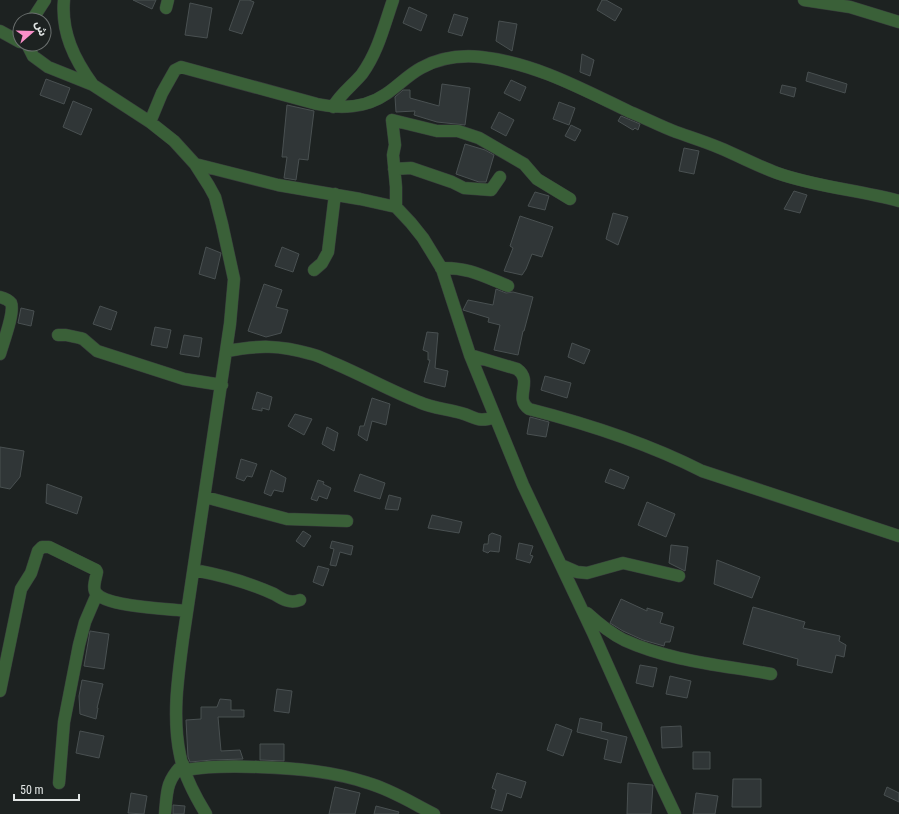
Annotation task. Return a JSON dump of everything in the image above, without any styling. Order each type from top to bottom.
[{"type":"street","points":[[37,12],[45,0]]},
{"type":"street","points":[[64,0],[63,18],[67,39],[81,69],[93,85]]},
{"type":"street","points":[[333,107],[338,99],[362,74],[375,53],[393,0]]},
{"type":"street","points":[[804,0],[850,7],[899,22]]},
{"type":"street","points":[[0,31],[12,37]]},
{"type":"street","points":[[30,52],[33,56],[48,67],[93,85],[150,122],[174,141],[196,164],[215,197],[234,279],[227,351],[179,666],[176,708],[176,728],[180,756],[198,800],[206,814]]},
{"type":"street","points":[[150,122],[162,93],[175,70],[181,67],[333,107],[358,106],[376,100],[386,94],[409,75],[421,68],[447,59],[469,57],[503,61],[525,66],[561,79],[659,125],[719,147],[777,173],[899,201]]},
{"type":"street","points":[[396,207],[393,155],[395,144],[392,120],[437,131],[458,131],[479,138],[524,164],[537,180],[570,199]]},
{"type":"street","points":[[196,164],[278,185],[335,194],[396,207],[419,233],[441,268],[470,355],[524,485],[583,610],[675,814]]},
{"type":"street","points":[[394,169],[411,168],[452,182],[464,188],[490,190],[500,177]]},
{"type":"street","points":[[314,270],[322,263],[328,252],[335,194]]},
{"type":"street","points":[[441,268],[455,267],[468,269],[508,286]]},
{"type":"street","points":[[0,297],[11,303],[12,312],[0,354]]},
{"type":"street","points":[[58,335],[66,335],[84,339],[97,351],[184,379],[222,385]]},
{"type":"street","points":[[227,351],[252,347],[278,347],[312,354],[356,372],[421,403],[462,413],[476,419],[488,419],[495,417]]},
{"type":"street","points":[[470,355],[517,369],[522,372],[525,378],[522,399],[524,406],[529,409],[587,425],[673,456],[702,471],[899,536]]},
{"type":"street","points":[[205,497],[287,519],[346,521]]},
{"type":"street","points":[[0,691],[21,589],[33,570],[40,549],[44,546],[96,570],[97,572],[94,588],[97,594],[104,598],[125,604],[187,611]]},
{"type":"street","points":[[561,565],[577,572],[587,573],[623,563],[679,576]]},
{"type":"street","points":[[194,570],[245,582],[287,601],[292,602],[300,600]]},
{"type":"street","points":[[59,783],[64,722],[79,645],[85,622],[97,594]]},
{"type":"street","points":[[583,610],[606,630],[624,640],[656,652],[696,662],[770,674]]},
{"type":"street","points":[[165,814],[168,784],[172,776],[184,767],[198,768],[234,766],[285,767],[331,773],[369,783],[391,791],[434,814]]},
{"type":"building","points":[[133,0],[156,0],[152,9]]},
{"type":"building","points":[[240,0],[249,0],[254,2],[242,34],[229,30]]},
{"type":"building","points":[[602,0],[606,0],[622,9],[615,21],[597,10]]},
{"type":"building","points":[[190,3],[212,8],[207,38],[185,35]]},
{"type":"building","points":[[409,7],[427,15],[421,31],[403,23]]},
{"type":"building","points":[[454,14],[468,18],[462,36],[448,32]]},
{"type":"building","points":[[499,21],[517,24],[512,51],[496,41]]},
{"type":"building","points":[[582,54],[594,60],[590,76],[580,72]]},
{"type":"building","points":[[808,72],[847,84],[845,93],[806,81]]},
{"type":"building","points":[[46,79],[70,88],[64,104],[40,95]]},
{"type":"building","points":[[511,80],[526,87],[520,101],[504,93]]},
{"type":"building","points":[[442,84],[470,88],[465,125],[437,122],[414,115],[415,111],[396,112],[395,97],[403,90],[410,90],[410,98],[439,106]]},
{"type":"building","points":[[782,85],[796,88],[794,97],[780,93]]},
{"type":"building","points":[[73,101],[92,109],[81,135],[63,127]]},
{"type":"building","points":[[559,102],[575,108],[569,125],[553,119]]},
{"type":"building","points":[[287,105],[314,111],[308,160],[299,159],[296,180],[284,178],[287,157],[282,157]]},
{"type":"building","points":[[499,112],[514,120],[506,136],[491,128]]},
{"type":"building","points":[[621,116],[640,124],[638,130],[635,128],[633,130],[618,121]]},
{"type":"building","points":[[571,125],[581,130],[575,141],[565,136]]},
{"type":"building","points":[[465,144],[485,150],[494,155],[486,182],[479,182],[456,174]]},
{"type":"building","points":[[684,148],[699,151],[694,174],[679,171]]},
{"type":"building","points":[[794,191],[807,195],[800,213],[784,209]]},
{"type":"building","points":[[535,192],[549,196],[545,210],[528,206]]},
{"type":"building","points":[[613,213],[628,217],[618,245],[606,239]]},
{"type":"building","points":[[520,216],[553,227],[542,257],[532,254],[522,275],[504,271],[513,248],[510,246]]},
{"type":"building","points":[[206,247],[221,253],[215,279],[199,274]]},
{"type":"building","points":[[282,247],[299,254],[293,272],[275,266]]},
{"type":"building","points":[[264,284],[282,290],[276,307],[288,310],[281,333],[266,337],[248,331]]},
{"type":"building","points":[[496,289],[506,293],[513,292],[533,297],[518,355],[494,350],[500,325],[488,322],[489,318],[463,310],[468,300],[493,305]]},
{"type":"building","points":[[100,306],[117,312],[111,330],[93,324]]},
{"type":"building","points":[[21,308],[34,311],[31,326],[18,323]]},
{"type":"building","points":[[155,327],[171,330],[167,348],[151,345]]},
{"type":"building","points":[[427,332],[438,333],[435,368],[448,371],[445,387],[424,382],[430,360],[428,360],[428,352],[423,350]]},
{"type":"building","points":[[184,335],[202,338],[199,357],[180,354]]},
{"type":"building","points":[[572,343],[590,350],[584,364],[568,357]]},
{"type":"building","points":[[545,376],[571,383],[567,398],[541,390]]},
{"type":"building","points":[[257,392],[272,397],[269,410],[262,408],[262,411],[252,409]]},
{"type":"building","points":[[372,398],[390,404],[386,425],[372,421],[367,441],[358,435],[360,426],[364,426]]},
{"type":"building","points":[[295,414],[312,419],[304,435],[288,426]]},
{"type":"building","points":[[530,417],[549,422],[546,437],[527,434]]},
{"type":"building","points":[[327,427],[338,433],[334,451],[322,444]]},
{"type":"building","points":[[0,447],[24,451],[20,477],[10,489],[0,487]]},
{"type":"building","points":[[241,459],[257,464],[252,477],[247,476],[244,481],[236,478]]},
{"type":"building","points":[[610,469],[629,477],[624,489],[605,482]]},
{"type":"building","points":[[271,470],[286,478],[283,492],[274,490],[271,496],[264,493]]},
{"type":"building","points":[[360,474],[385,483],[380,499],[354,491]]},
{"type":"building","points":[[318,480],[324,482],[323,484],[331,488],[327,499],[319,496],[317,501],[311,499]]},
{"type":"building","points":[[47,484],[82,497],[77,514],[46,503]]},
{"type":"building","points":[[389,495],[401,498],[398,510],[385,509]]},
{"type":"building","points":[[647,502],[675,514],[666,537],[638,525]]},
{"type":"building","points":[[432,515],[462,522],[459,533],[428,528]]},
{"type":"building","points":[[303,531],[311,536],[304,547],[296,541]]},
{"type":"building","points":[[492,533],[501,536],[499,552],[490,551],[488,553],[483,551],[484,544],[488,544],[489,535]]},
{"type":"building","points":[[332,541],[353,546],[351,555],[340,552],[336,566],[330,565],[334,549],[330,548]]},
{"type":"building","points":[[519,543],[533,546],[530,555],[533,556],[530,563],[516,559]]},
{"type":"building","points":[[671,545],[688,547],[685,571],[669,563]]},
{"type":"building","points":[[717,560],[760,577],[752,598],[714,584]]},
{"type":"building","points":[[318,566],[329,569],[323,586],[313,582]]},
{"type":"building","points":[[621,599],[647,611],[647,608],[663,613],[660,623],[674,627],[670,642],[665,642],[664,646],[643,640],[610,623]]},
{"type":"building","points":[[753,607],[805,622],[803,628],[840,636],[839,641],[846,645],[844,657],[836,655],[832,673],[797,665],[798,659],[743,644]]},
{"type":"building","points":[[90,631],[109,634],[104,669],[84,666]]},
{"type":"building","points":[[640,665],[657,668],[653,687],[636,683]]},
{"type":"building","points":[[670,676],[691,681],[687,698],[666,694]]},
{"type":"building","points":[[82,680],[103,684],[96,719],[80,714],[79,696]]},
{"type":"building","points":[[277,689],[292,691],[289,713],[274,711]]},
{"type":"building","points":[[220,699],[231,700],[231,710],[244,710],[244,717],[218,717],[221,751],[240,750],[243,759],[190,762],[188,757],[186,720],[201,719],[201,707],[217,707]]},
{"type":"building","points":[[580,718],[602,723],[601,731],[627,737],[621,763],[604,759],[608,740],[577,732]]},
{"type":"building","points":[[556,724],[572,730],[563,756],[547,750]]},
{"type":"building","points":[[681,726],[682,747],[662,748],[661,727]]},
{"type":"building","points":[[80,731],[104,736],[99,758],[76,753]]},
{"type":"building","points":[[260,744],[284,744],[284,761],[260,760]]},
{"type":"building","points":[[693,752],[710,752],[710,769],[693,769]]},
{"type":"building","points":[[497,773],[526,782],[521,798],[507,793],[502,811],[491,808],[496,790],[492,788]]},
{"type":"building","points":[[733,779],[761,779],[761,807],[732,807]]},
{"type":"building","points":[[628,783],[653,785],[651,814],[627,814]]},
{"type":"building","points":[[335,787],[360,793],[355,814],[329,814]]},
{"type":"building","points":[[887,787],[899,793],[899,802],[884,795]]},
{"type":"building","points":[[131,793],[147,796],[144,814],[128,813]]},
{"type":"building","points":[[696,793],[718,796],[715,814],[693,814]]},
{"type":"building","points":[[173,805],[185,806],[184,814],[173,814]]},
{"type":"building","points":[[376,806],[399,812],[398,814],[374,814]]}]
